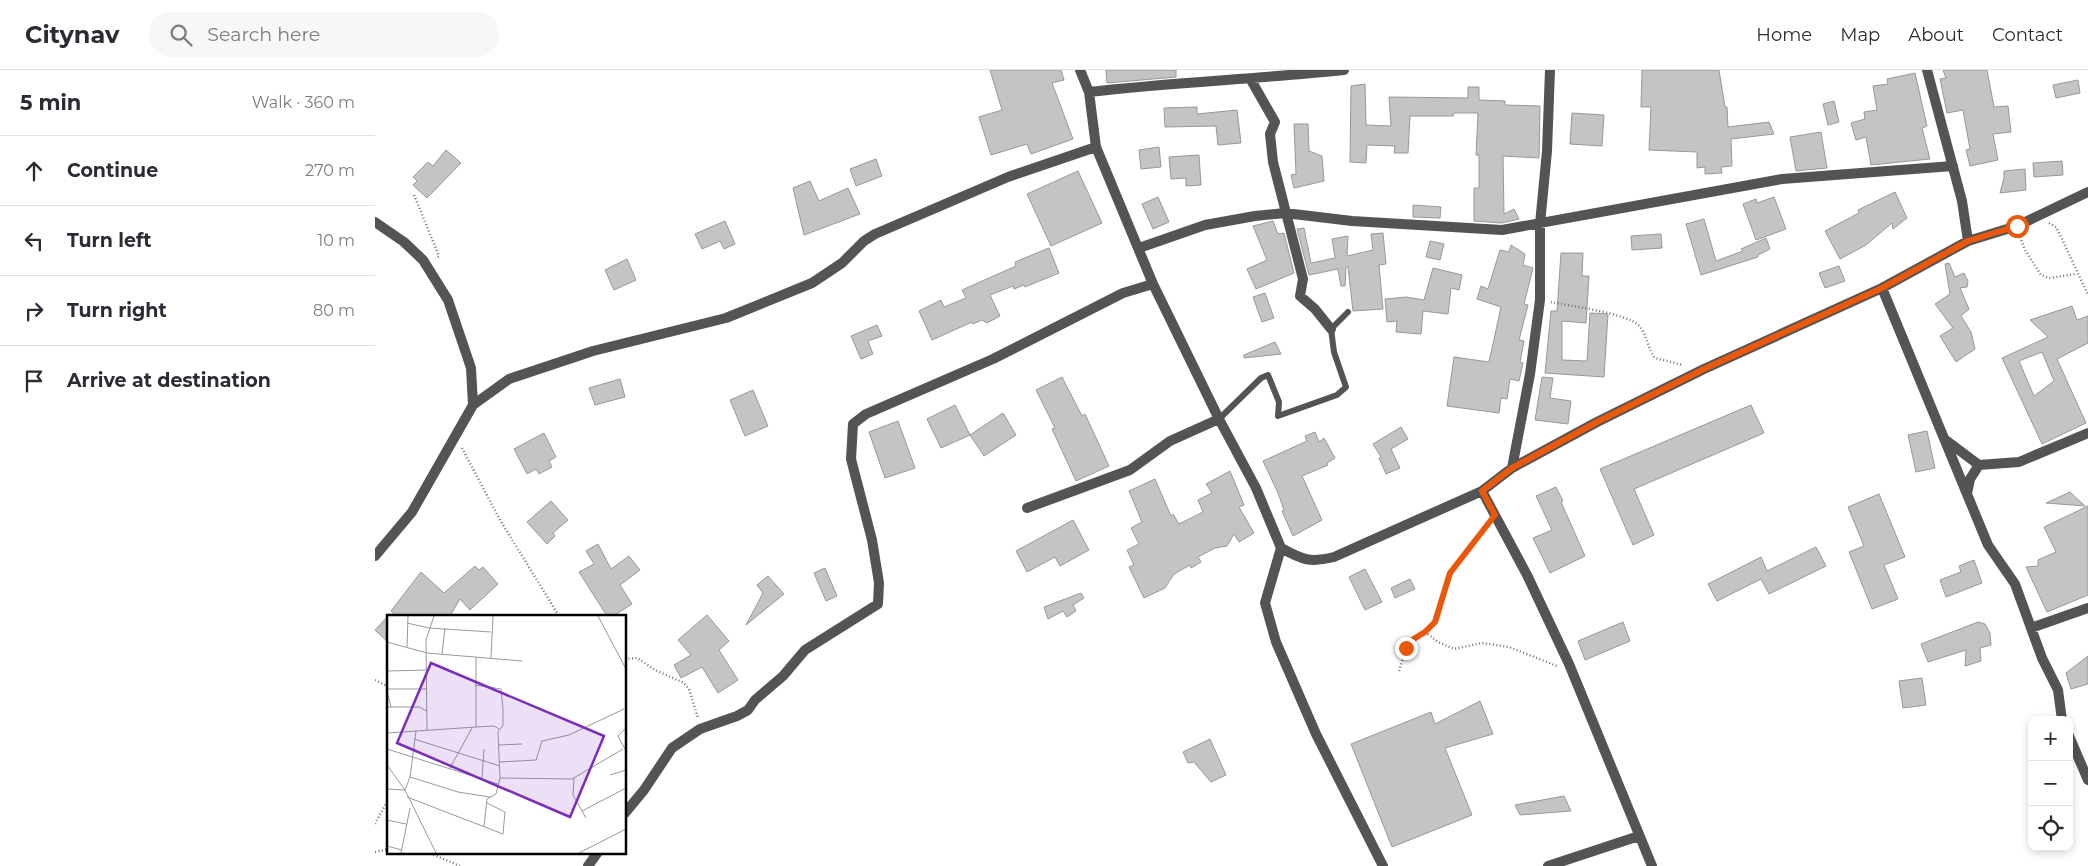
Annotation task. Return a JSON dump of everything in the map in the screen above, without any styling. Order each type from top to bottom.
[{"type":"street","points":[[1080,70],[1089,92],[1096,147],[1153,284],[1219,419],[1256,488],[1281,548],[1303,560],[1317,561],[1334,558],[1482,491],[1512,468],[1597,422],[1704,369],[1882,288],[1968,241],[2017,226],[2088,192]]},
{"type":"street","points":[[1089,92],[1168,83],[1251,80],[1344,70]]},
{"type":"street","points":[[1512,468],[1530,374],[1540,300],[1540,224],[1547,151],[1550,70]]},
{"type":"street","points":[[1927,70],[1962,200],[1968,241]]},
{"type":"street","points":[[1251,80],[1275,122],[1270,134],[1273,162],[1303,279],[1300,296],[1315,309],[1331,329]]},
{"type":"street","points":[[375,556],[412,512],[456,438],[473,405],[509,378],[593,351],[725,318],[813,283],[842,263],[864,241],[875,234],[1041,164],[1096,147]]},
{"type":"street","points":[[1139,248],[1205,225],[1255,216],[1285,213],[1352,222],[1502,230],[1782,179],[1953,166]]},
{"type":"street","points":[[375,222],[404,242],[427,266],[448,300],[471,368],[473,405]]},
{"type":"street","points":[[626,812],[644,790],[672,748],[700,729],[737,716],[748,710],[755,700],[783,676],[805,650],[878,604],[879,583],[872,540],[851,459],[853,424],[866,414],[993,360],[1123,293],[1153,284]]},
{"type":"street","points":[[1882,288],[1988,545],[2015,584],[2042,658],[2058,690],[2062,716]]},
{"type":"street","points":[[1027,508],[1123,473],[1171,441],[1219,419]]},
{"type":"street","points":[[1944,439],[1979,465],[2019,462],[2088,432]]},
{"type":"street","points":[[1967,494],[1970,479],[1979,465]]},
{"type":"street","points":[[1482,491],[1527,575],[1574,676],[1652,866]]},
{"type":"street","points":[[1281,548],[1265,603],[1267,616],[1276,642],[1316,734],[1383,866]]},
{"type":"street","points":[[2031,628],[2088,608]]},
{"type":"street","points":[[2073,745],[2088,780]]},
{"type":"street","points":[[1548,866],[1639,836]]},
{"type":"street","points":[[588,866],[597,854]]},
{"type":"lane","points":[[1219,419],[1261,378],[1268,374],[1279,402],[1278,416],[1337,395],[1346,387],[1334,352],[1331,329],[1349,312]]},
{"type":"path","points":[[414,195],[439,256],[427,266]]},
{"type":"path","points":[[2037,216],[2056,227],[2073,261],[2076,274],[2088,295]]},
{"type":"path","points":[[2017,226],[2025,250],[2041,275],[2049,278],[2076,274]]},
{"type":"path","points":[[1540,300],[1625,318],[1637,324],[1644,334],[1655,358],[1672,364],[1704,369]]},
{"type":"path","points":[[456,438],[500,520],[558,615]]},
{"type":"path","points":[[1399,671],[1408,643],[1425,632],[1435,622],[1450,573],[1495,515]]},
{"type":"path","points":[[1425,632],[1438,642],[1454,650],[1482,643],[1509,647],[1550,662],[1574,676]]},
{"type":"path","points":[[626,659],[637,658],[655,670],[683,683],[693,699],[700,729]]},
{"type":"path","points":[[375,680],[387,686]]},
{"type":"path","points":[[375,824],[387,802]]},
{"type":"path","points":[[432,854],[460,866]]},
{"type":"building","points":[[990,70],[1061,70],[1064,80],[1052,83],[1073,139],[1031,154],[1027,144],[991,155],[979,117],[1002,110]]},
{"type":"building","points":[[1106,70],[1176,70],[1176,77],[1107,83]]},
{"type":"building","points":[[1642,70],[1719,70],[1725,107],[1727,107],[1728,127],[1769,122],[1774,134],[1731,139],[1732,166],[1721,167],[1722,173],[1705,174],[1705,167],[1697,168],[1697,152],[1649,150],[1651,107],[1641,107]]},
{"type":"building","points":[[1943,70],[1987,70],[1994,107],[2008,106],[2011,132],[1993,134],[1998,160],[1970,166],[1966,150],[1970,149],[1963,110],[1947,113],[1940,79],[1946,78]]},
{"type":"building","points":[[1915,73],[1927,126],[1922,128],[1930,159],[1871,165],[1866,137],[1856,140],[1851,123],[1865,119],[1864,112],[1877,110],[1873,86],[1888,84],[1887,79]]},
{"type":"building","points":[[2078,80],[2080,93],[2056,98],[2053,85]]},
{"type":"building","points":[[1365,84],[1366,125],[1391,126],[1389,97],[1468,98],[1468,87],[1479,87],[1479,100],[1505,101],[1505,105],[1540,106],[1539,158],[1503,156],[1504,214],[1514,209],[1519,219],[1502,223],[1474,221],[1474,188],[1479,188],[1479,155],[1476,155],[1478,113],[1454,113],[1453,116],[1410,116],[1408,153],[1394,153],[1395,146],[1367,145],[1366,163],[1350,162],[1351,86]]},
{"type":"building","points":[[1834,101],[1839,122],[1828,125],[1823,104]]},
{"type":"building","points":[[1197,107],[1197,114],[1237,110],[1241,143],[1218,145],[1216,126],[1165,127],[1164,108]]},
{"type":"building","points":[[1572,113],[1604,115],[1602,146],[1570,144]]},
{"type":"building","points":[[1294,124],[1308,124],[1309,151],[1322,156],[1324,181],[1294,188],[1291,175],[1296,174]]},
{"type":"building","points":[[1821,132],[1827,168],[1796,171],[1790,137]]},
{"type":"building","points":[[1159,147],[1161,167],[1141,169],[1139,150]]},
{"type":"building","points":[[446,150],[461,163],[427,198],[413,185],[417,181],[413,177],[428,162],[433,166]]},
{"type":"building","points":[[1199,155],[1201,185],[1186,186],[1186,178],[1171,179],[1169,157]]},
{"type":"building","points":[[876,159],[882,176],[856,186],[850,169]]},
{"type":"building","points":[[2062,161],[2063,175],[2034,177],[2033,163]]},
{"type":"building","points":[[2025,169],[2026,190],[2000,193],[2004,171]]},
{"type":"building","points":[[1078,171],[1102,223],[1051,246],[1027,194]]},
{"type":"building","points":[[810,181],[819,201],[848,188],[860,214],[804,235],[793,188]]},
{"type":"building","points":[[1895,192],[1907,218],[1893,229],[1892,223],[1866,245],[1840,259],[1825,231],[1859,213],[1858,210]]},
{"type":"building","points":[[1158,197],[1169,222],[1153,229],[1142,204]]},
{"type":"building","points":[[1774,197],[1786,229],[1756,240],[1743,204],[1756,199],[1757,203]]},
{"type":"building","points":[[1413,205],[1441,207],[1440,218],[1413,217]]},
{"type":"building","points":[[1704,219],[1716,261],[1743,251],[1741,249],[1766,238],[1770,249],[1758,255],[1758,257],[1701,275],[1686,224]]},
{"type":"building","points":[[725,221],[735,244],[724,249],[720,241],[702,249],[695,234]]},
{"type":"building","points":[[1273,221],[1278,234],[1284,233],[1294,273],[1256,289],[1247,269],[1267,260],[1253,226]]},
{"type":"building","points":[[1304,228],[1311,263],[1335,258],[1332,239],[1348,236],[1347,256],[1373,250],[1371,234],[1383,233],[1386,264],[1379,265],[1383,309],[1353,311],[1348,267],[1346,267],[1345,286],[1341,286],[1338,269],[1309,275],[1297,229]]},
{"type":"building","points":[[1661,234],[1662,248],[1632,250],[1631,236]]},
{"type":"building","points":[[1430,241],[1444,244],[1440,260],[1426,257]]},
{"type":"building","points":[[1511,245],[1525,254],[1523,265],[1533,268],[1524,304],[1528,305],[1519,340],[1524,341],[1520,362],[1523,363],[1519,381],[1510,379],[1507,399],[1501,398],[1499,413],[1447,406],[1454,357],[1489,362],[1501,307],[1477,299],[1481,286],[1488,289],[1500,250],[1509,252]]},
{"type":"building","points":[[1049,248],[1059,273],[1025,287],[1024,285],[1014,289],[1013,286],[990,295],[1000,316],[987,323],[982,320],[973,324],[972,322],[932,340],[919,311],[941,300],[944,307],[966,298],[962,290],[1016,266],[1015,262]]},
{"type":"building","points":[[1561,253],[1583,253],[1582,276],[1589,276],[1586,323],[1562,321],[1562,360],[1587,361],[1590,313],[1608,314],[1604,377],[1545,373],[1551,311],[1557,311]]},
{"type":"building","points":[[627,259],[636,280],[614,290],[605,270]]},
{"type":"building","points":[[1949,263],[1955,277],[1964,273],[1968,281],[1967,287],[1960,288],[1969,309],[1961,316],[1971,332],[1975,349],[1956,362],[1940,336],[1953,328],[1935,304],[1950,294],[1945,264]]},
{"type":"building","points":[[1839,266],[1845,281],[1825,288],[1819,273]]},
{"type":"building","points":[[1433,268],[1462,275],[1459,290],[1451,288],[1448,314],[1423,311],[1421,334],[1396,332],[1397,321],[1387,322],[1385,299],[1406,297],[1424,300]]},
{"type":"building","points":[[1265,293],[1274,318],[1262,322],[1253,297]]},
{"type":"building","points":[[2072,306],[2077,320],[2088,316],[2088,343],[2057,359],[2086,423],[2042,444],[2002,358],[2048,337],[2030,320]],"holes":[[[2042,352],[2054,381],[2034,396],[2019,361]]]},
{"type":"building","points":[[877,325],[882,336],[868,341],[873,354],[861,359],[851,336]]},
{"type":"building","points":[[1275,342],[1281,354],[1244,358],[1244,355]]},
{"type":"building","points":[[1062,377],[1082,416],[1085,414],[1109,466],[1076,481],[1052,429],[1055,428],[1036,390]]},
{"type":"building","points":[[1542,377],[1553,378],[1550,398],[1571,401],[1568,424],[1535,420]]},
{"type":"building","points":[[620,379],[625,397],[595,405],[589,388]]},
{"type":"building","points":[[753,390],[768,426],[745,436],[730,400]]},
{"type":"building","points":[[955,405],[970,435],[941,448],[927,419]]},
{"type":"building","points":[[1751,405],[1764,433],[1634,489],[1654,535],[1633,545],[1600,469]]},
{"type":"building","points":[[1003,413],[1016,435],[984,456],[970,435]]},
{"type":"building","points":[[898,421],[915,468],[885,478],[869,432]]},
{"type":"building","points":[[1401,427],[1408,439],[1391,449],[1400,468],[1386,474],[1379,458],[1381,457],[1373,444]]},
{"type":"building","points":[[1927,431],[1935,468],[1916,472],[1908,435]]},
{"type":"building","points":[[1315,432],[1319,442],[1324,438],[1335,458],[1327,463],[1328,465],[1302,476],[1322,520],[1293,536],[1282,511],[1284,510],[1278,493],[1263,461],[1307,441],[1305,436]]},
{"type":"building","points":[[544,433],[556,457],[549,461],[552,467],[539,474],[536,469],[527,474],[514,449]]},
{"type":"building","points":[[1230,471],[1244,505],[1239,507],[1254,533],[1239,542],[1234,534],[1227,546],[1215,548],[1198,557],[1201,562],[1191,568],[1190,565],[1174,574],[1165,588],[1144,598],[1129,567],[1134,565],[1127,550],[1139,544],[1131,528],[1142,522],[1129,491],[1155,479],[1171,516],[1173,514],[1179,524],[1203,512],[1198,500],[1212,493],[1206,484]]},
{"type":"building","points":[[1556,487],[1585,556],[1550,573],[1533,538],[1552,530],[1536,496]]},
{"type":"building","points":[[2070,492],[2085,506],[2046,503]]},
{"type":"building","points":[[1879,494],[1905,557],[1884,565],[1898,599],[1872,609],[1849,552],[1864,546],[1848,507]]},
{"type":"building","points":[[551,501],[568,520],[553,533],[555,536],[547,544],[527,522]]},
{"type":"building","points":[[2088,506],[2088,595],[2047,612],[2026,567],[2038,566],[2038,560],[2056,552],[2044,527]]},
{"type":"building","points":[[1073,520],[1089,550],[1060,566],[1055,557],[1027,572],[1016,551]]},
{"type":"building","points":[[598,544],[611,569],[629,556],[640,570],[620,585],[632,604],[615,615],[606,615],[579,572],[594,564],[586,551]]},
{"type":"building","points":[[1816,547],[1826,566],[1769,594],[1761,579],[1717,601],[1708,584],[1761,557],[1767,571]]},
{"type":"building","points":[[1974,560],[1982,583],[1946,597],[1940,580],[1961,572],[1959,566]]},
{"type":"building","points":[[475,566],[479,570],[483,567],[498,584],[470,610],[460,599],[451,615],[395,615],[391,611],[421,572],[444,593]]},
{"type":"building","points":[[825,568],[837,596],[826,601],[814,573]]},
{"type":"building","points":[[1365,569],[1382,602],[1365,610],[1349,577]]},
{"type":"building","points":[[768,576],[784,594],[746,625],[763,593],[757,585]]},
{"type":"building","points":[[1410,579],[1415,589],[1395,598],[1391,588]]},
{"type":"building","points":[[1081,593],[1084,598],[1073,605],[1076,611],[1067,617],[1063,611],[1048,619],[1044,607]]},
{"type":"building","points":[[707,615],[729,641],[719,650],[738,680],[718,693],[702,667],[681,678],[674,665],[691,655],[678,640]]},
{"type":"building","points":[[387,617],[387,641],[375,630]]},
{"type":"building","points":[[1623,622],[1630,641],[1585,660],[1578,641]]},
{"type":"building","points":[[1978,622],[1985,624],[1990,633],[1991,645],[1980,648],[1981,661],[1965,666],[1966,650],[1928,662],[1921,644]]},
{"type":"building","points":[[2088,656],[2088,684],[2071,689],[2066,673]]},
{"type":"building","points":[[1922,678],[1926,705],[1903,708],[1899,681]]},
{"type":"building","points":[[1480,701],[1493,734],[1445,748],[1472,815],[1392,847],[1351,744],[1431,712],[1435,724]]},
{"type":"building","points":[[1210,739],[1226,775],[1211,782],[1194,762],[1188,763],[1183,752]]},
{"type":"building","points":[[1564,796],[1571,811],[1520,815],[1515,805]]},
{"type":"route","points":[[1406,648],[1408,643],[1431,628],[1435,622],[1450,573],[1495,515],[1482,491],[1512,468],[1597,422],[1704,369],[1882,288],[1968,241],[2017,226]]}]
